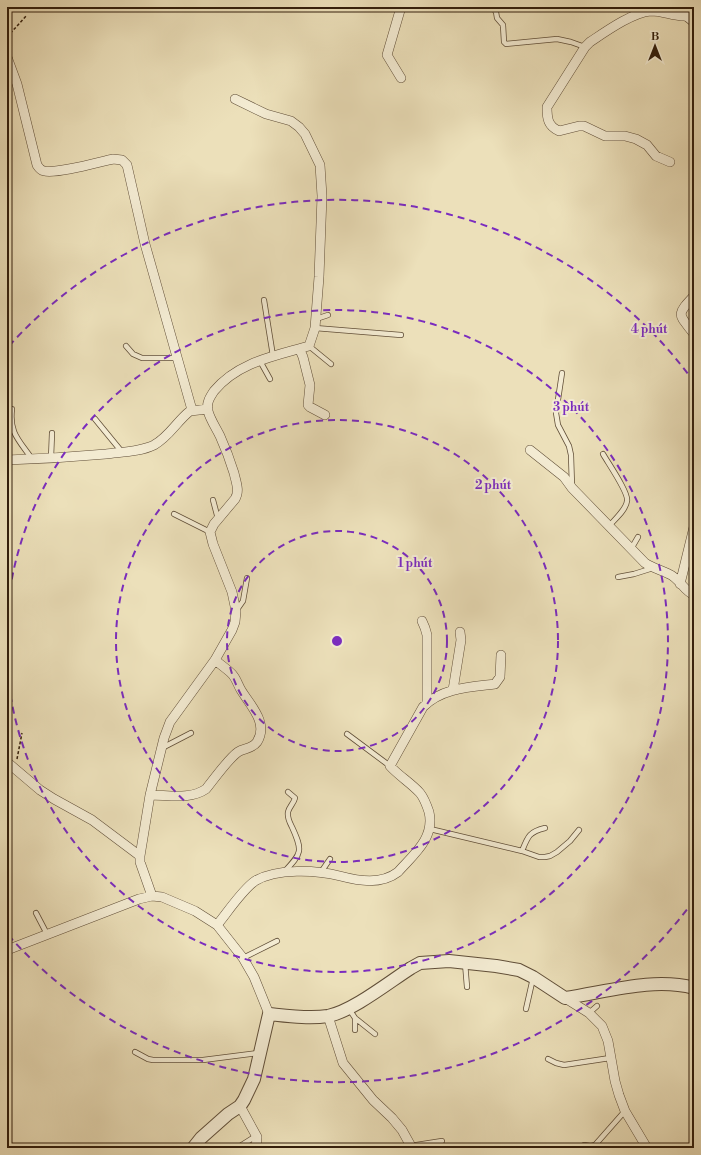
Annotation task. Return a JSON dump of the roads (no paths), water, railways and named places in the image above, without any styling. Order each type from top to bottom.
[{"type":"street","points":[[401,7],[387,55],[402,78]]},
{"type":"street","points":[[670,162],[656,156],[647,145],[626,136],[605,136],[584,126],[559,131],[553,128],[549,123],[547,107],[585,46],[590,42],[626,20],[642,13],[651,11],[684,17],[694,15]]},
{"type":"street","points":[[7,57],[17,84],[36,159],[43,171],[60,170],[113,159],[122,160],[127,165],[145,244],[192,410]]},
{"type":"street","points":[[152,896],[140,862],[140,856],[150,795],[161,749],[170,722],[215,660],[235,622],[236,611],[232,592],[213,544],[210,532],[218,519],[238,495],[238,489],[224,444],[208,409],[208,402],[210,397],[226,379],[241,368],[273,356],[300,350],[309,346],[315,324],[319,277],[322,196],[321,169],[305,134],[295,124],[291,121],[266,114],[235,99]]},
{"type":"street","points":[[694,296],[681,310],[680,314],[681,318],[694,334]]},
{"type":"street","points":[[300,350],[310,385],[308,405],[325,415]]},
{"type":"street","points":[[7,460],[51,458],[137,450],[155,444],[170,432],[186,414],[192,410],[208,409]]},
{"type":"street","points":[[530,450],[564,477],[572,488],[645,563],[653,568],[670,574],[687,592],[694,595]]},
{"type":"street","points":[[680,584],[694,527]]},
{"type":"street","points":[[422,621],[427,635],[427,703]]},
{"type":"street","points":[[453,690],[461,640],[460,632]]},
{"type":"street","points":[[217,925],[252,884],[263,878],[284,872],[297,871],[321,873],[366,881],[378,881],[393,877],[427,838],[430,829],[430,820],[424,799],[419,792],[397,774],[390,766],[427,703],[434,698],[453,690],[494,684],[500,677],[501,654]]},
{"type":"street","points":[[150,795],[190,795],[200,793],[206,789],[237,753],[254,746],[257,742],[261,727],[258,717],[233,674],[215,660]]},
{"type":"street","points":[[7,762],[40,790],[92,820],[140,856]]},
{"type":"street","points":[[7,950],[139,899],[152,896],[162,897],[195,911],[217,925],[243,958],[254,977],[269,1014],[254,1079],[250,1089],[240,1106],[228,1114],[201,1138],[193,1148]]},
{"type":"street","points":[[269,1014],[328,1016],[351,1013],[411,968],[420,963],[465,963],[519,970],[533,977],[589,1013],[602,1026],[608,1041],[615,1081],[625,1111],[647,1148]]},
{"type":"street","points":[[565,998],[642,986],[677,984],[694,988]]},
{"type":"street","points":[[328,1016],[342,1064],[373,1100],[402,1130],[411,1147]]},
{"type":"street","points":[[240,1106],[256,1136],[256,1148]]},
{"type":"lane","points":[[492,7],[496,12],[497,18],[503,25],[503,38],[505,43],[511,44],[557,40],[585,46]]},
{"type":"lane","points":[[684,17],[694,25]]},
{"type":"lane","points":[[264,300],[273,356]]},
{"type":"lane","points":[[315,324],[328,316]]},
{"type":"lane","points":[[315,324],[401,335]]},
{"type":"lane","points":[[126,346],[133,354],[142,358],[178,358]]},
{"type":"lane","points":[[309,346],[331,364]]},
{"type":"lane","points":[[260,361],[270,379]]},
{"type":"lane","points":[[562,373],[556,413],[558,425],[566,439],[571,455],[572,488]]},
{"type":"lane","points":[[12,409],[11,421],[13,431],[32,459]]},
{"type":"lane","points":[[95,419],[122,452]]},
{"type":"lane","points":[[51,458],[52,434]]},
{"type":"lane","points":[[604,454],[627,498],[625,507],[609,527]]},
{"type":"lane","points":[[213,500],[218,519]]},
{"type":"lane","points":[[174,514],[210,532]]},
{"type":"lane","points":[[631,549],[638,537]]},
{"type":"lane","points":[[618,577],[653,568]]},
{"type":"lane","points":[[236,611],[243,601],[248,578]]},
{"type":"lane","points":[[161,749],[191,733]]},
{"type":"lane","points":[[347,734],[390,766]]},
{"type":"lane","points":[[284,872],[297,858],[300,851],[288,815],[289,809],[295,800],[288,792]]},
{"type":"lane","points":[[522,851],[530,834],[536,830],[545,828]]},
{"type":"lane","points":[[430,829],[522,851],[539,857],[550,856],[557,852],[570,841],[579,830]]},
{"type":"lane","points":[[321,873],[330,859]]},
{"type":"lane","points":[[36,913],[47,934]]},
{"type":"lane","points":[[243,958],[277,941]]},
{"type":"lane","points":[[465,963],[467,987]]},
{"type":"lane","points":[[526,1009],[533,977]]},
{"type":"lane","points":[[589,1013],[598,1006]]},
{"type":"lane","points":[[351,1013],[355,1030]]},
{"type":"lane","points":[[351,1013],[375,1034]]},
{"type":"lane","points":[[135,1052],[153,1060],[212,1060],[259,1053]]},
{"type":"lane","points":[[548,1060],[564,1065],[610,1058]]},
{"type":"lane","points":[[584,1145],[596,1145],[625,1111]]},
{"type":"lane","points":[[237,1148],[256,1136]]},
{"type":"lane","points":[[411,1147],[442,1141]]}]
